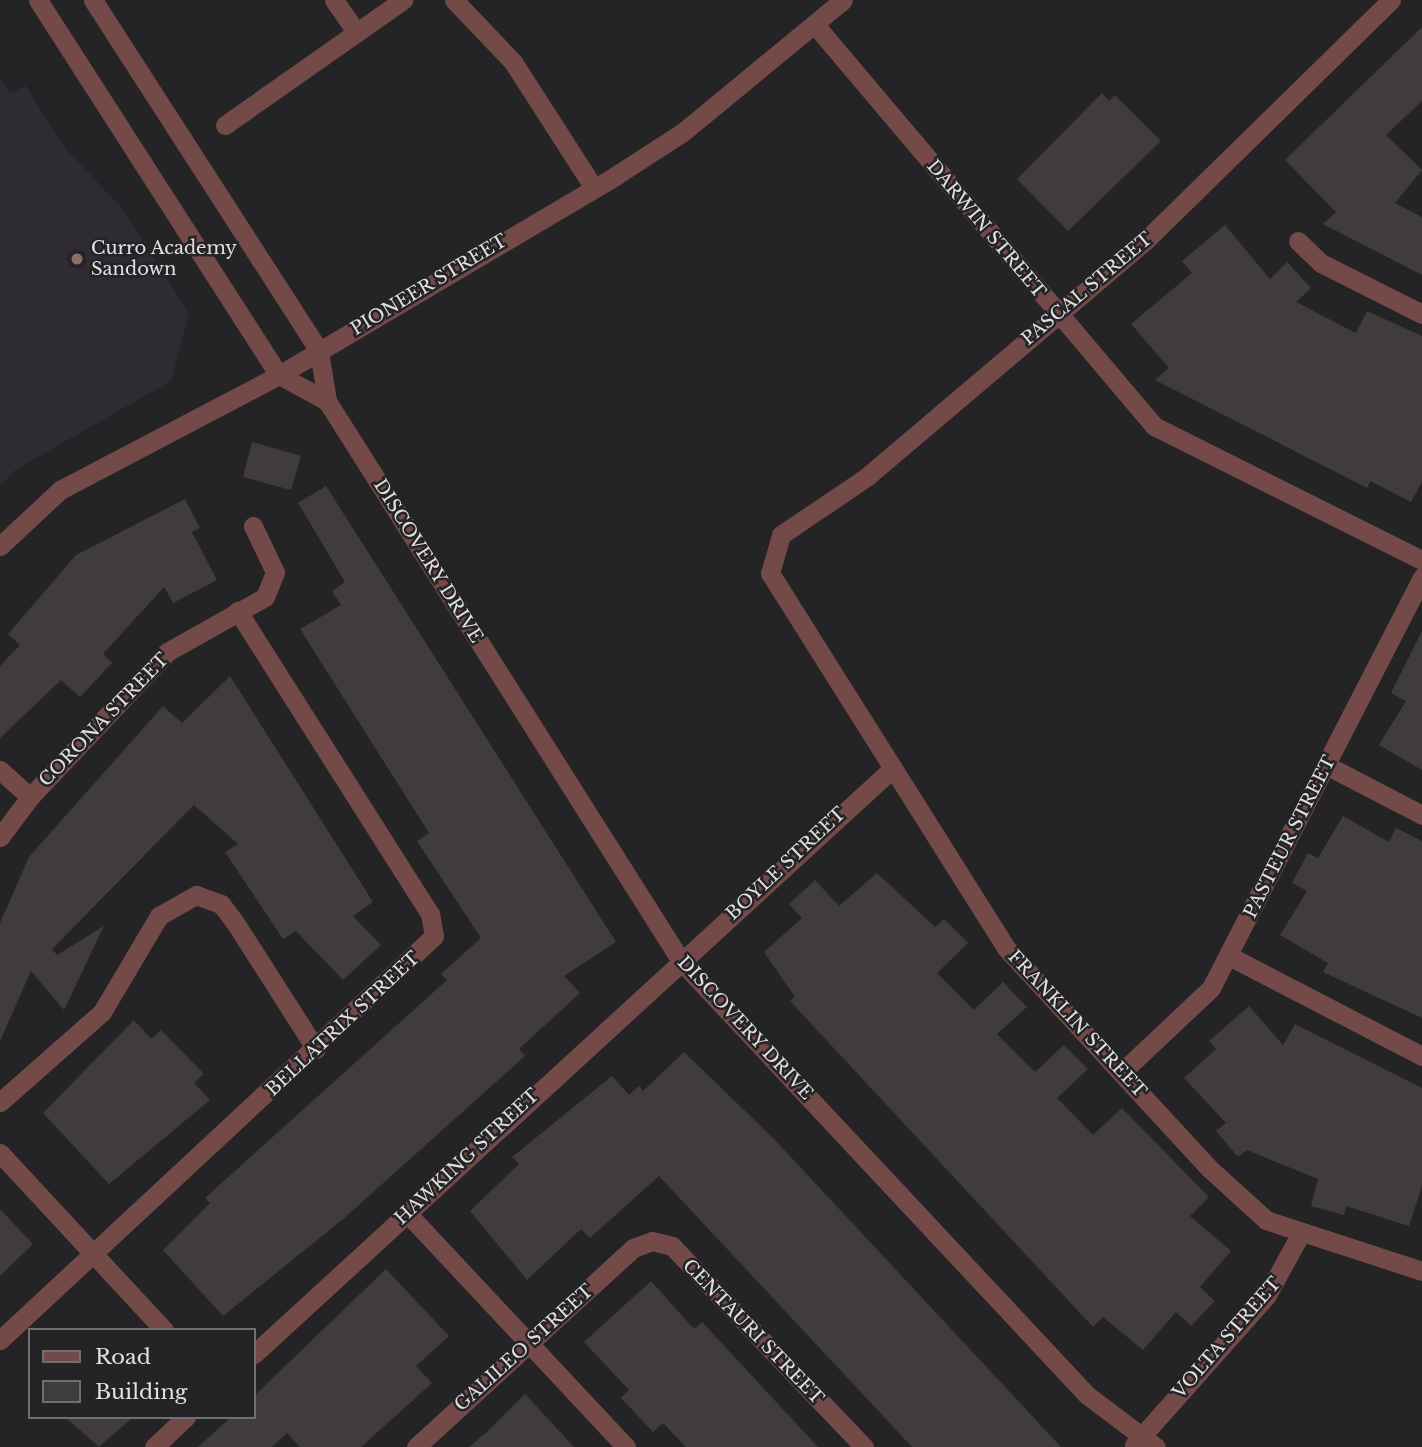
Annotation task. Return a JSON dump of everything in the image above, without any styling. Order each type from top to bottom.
[{"type":"street","name":"DISCOVERY DRIVE","points":[[38,0],[279,375],[327,401]]},
{"type":"street","name":"DISCOVERY DRIVE","points":[[93,0],[319,351],[327,401],[681,961],[1087,1395],[1143,1444]]},
{"type":"street","points":[[334,0],[357,33]]},
{"type":"street","points":[[225,125],[404,0]]},
{"type":"street","points":[[454,0],[513,62],[594,188]]},
{"type":"street","name":"PIONEER STREET","points":[[0,546],[60,490],[279,375],[594,188],[683,132],[816,26],[844,0]]},
{"type":"street","name":"PASCAL STREET","points":[[770,558],[791,526],[868,476],[1146,240],[1391,0]]},
{"type":"street","name":"DARWIN STREET","points":[[816,26],[1057,315],[1154,426],[1422,560]]},
{"type":"street","points":[[1298,241],[1321,263],[1422,314]]},
{"type":"street","name":"CORONA STREET","points":[[0,837],[30,796],[167,652],[265,597],[274,583],[275,572],[253,526]]},
{"type":"street","name":"FRANKLIN STREET","points":[[770,558],[775,586],[1006,948],[1266,1220],[1422,1270]]},
{"type":"street","name":"PASTEUR STREET","points":[[1123,1071],[1211,988],[1328,766],[1422,578]]},
{"type":"street","name":"BELLATRIX STREET","points":[[0,1340],[430,943],[433,926],[238,611]]},
{"type":"street","points":[[1328,766],[1422,815]]},
{"type":"street","name":"BOYLE STREET","points":[[681,961],[893,768]]},
{"type":"street","points":[[0,770],[30,796]]},
{"type":"street","points":[[0,1102],[103,1012],[159,916],[196,895],[220,904],[234,921],[316,1049]]},
{"type":"street","points":[[1228,956],[1422,1056]]},
{"type":"street","name":"HAWKING STREET","points":[[256,1352],[681,961]]},
{"type":"street","points":[[0,1153],[162,1328]]},
{"type":"street","points":[[406,1212],[626,1447]]},
{"type":"street","name":"VOLTA STREET","points":[[1143,1444],[1267,1295],[1301,1233]]},
{"type":"street","name":"CENTAURI STREET","points":[[633,1248],[652,1241],[672,1246],[864,1447]]},
{"type":"street","name":"GALILEO STREET","points":[[416,1447],[633,1248]]},
{"type":"street","points":[[154,1447],[184,1419]]},
{"type":"shaded area","name":"Curro Academy Sandown","points":[[0,77],[10,94],[25,85],[66,149],[120,206],[189,313],[171,381],[15,470],[0,486]]},
{"type":"building","points":[[1422,27],[1422,101],[1386,135],[1422,170],[1395,203],[1422,217],[1422,275],[1323,224],[1336,212],[1285,160]]},
{"type":"building","points":[[1102,93],[1109,101],[1115,95],[1161,141],[1068,231],[1017,179]]},
{"type":"building","points":[[1225,225],[1270,279],[1287,262],[1311,288],[1296,302],[1356,333],[1367,311],[1422,336],[1422,482],[1411,502],[1370,481],[1367,488],[1155,380],[1169,368],[1131,324],[1192,273],[1182,261]]},
{"type":"building","points":[[252,442],[301,456],[291,490],[243,477]]},
{"type":"building","points":[[326,486],[616,942],[564,976],[580,993],[519,1049],[525,1056],[342,1220],[223,1316],[163,1250],[210,1203],[205,1198],[447,980],[441,974],[481,938],[417,841],[429,833],[300,629],[341,605],[332,591],[345,582],[298,503]]},
{"type":"building","points":[[185,499],[200,528],[192,532],[217,580],[173,603],[164,587],[103,654],[112,663],[80,697],[61,680],[0,738],[0,666],[20,645],[8,634],[76,555]]},
{"type":"building","points":[[1422,631],[1422,770],[1379,745],[1406,701],[1391,693]]},
{"type":"building","points":[[230,676],[373,902],[353,916],[381,945],[343,980],[296,931],[283,939],[225,852],[238,844],[194,805],[52,949],[57,955],[104,926],[64,1010],[31,971],[0,1041],[0,923],[29,857],[163,706],[182,723]]},
{"type":"building","points":[[1343,816],[1389,842],[1396,828],[1422,841],[1422,1018],[1323,972],[1328,963],[1280,935],[1307,891],[1292,883],[1308,853],[1318,858]]},
{"type":"building","points":[[877,873],[935,927],[944,919],[968,943],[937,973],[974,1010],[1003,982],[1027,1007],[997,1034],[1035,1072],[1064,1045],[1088,1069],[1057,1098],[1093,1135],[1122,1108],[1209,1197],[1190,1216],[1231,1251],[1200,1287],[1215,1301],[1191,1326],[1176,1312],[1143,1350],[1103,1317],[1093,1327],[790,1001],[795,997],[764,952],[802,918],[789,904],[815,880],[839,906]]},
{"type":"building","points":[[1249,1006],[1283,1045],[1295,1024],[1422,1088],[1422,1186],[1409,1226],[1346,1206],[1344,1215],[1311,1206],[1318,1179],[1247,1150],[1238,1157],[1216,1131],[1226,1123],[1184,1078],[1216,1049],[1209,1041]]},
{"type":"building","points":[[134,1020],[151,1039],[161,1030],[204,1074],[194,1083],[210,1100],[109,1184],[43,1113]]},
{"type":"building","points":[[684,1052],[775,1140],[1061,1447],[912,1447],[659,1176],[590,1238],[581,1229],[527,1280],[470,1211],[519,1164],[512,1157],[612,1076],[629,1095],[639,1086],[643,1091]]},
{"type":"building","points":[[0,1209],[33,1244],[0,1276]]},
{"type":"building","points":[[386,1269],[449,1336],[416,1366],[432,1383],[361,1447],[300,1447],[287,1433],[272,1447],[198,1447],[229,1419],[256,1419],[256,1394]]},
{"type":"building","points":[[651,1281],[694,1329],[702,1322],[818,1447],[686,1447],[663,1423],[653,1432],[621,1398],[629,1390],[584,1342]]},
{"type":"building","points":[[525,1394],[574,1447],[469,1447],[490,1429]]},
{"type":"building","points":[[67,1419],[131,1419],[99,1447]]},
{"type":"place","name":"Curro Academy Sandown","points":[[77,259]]}]
